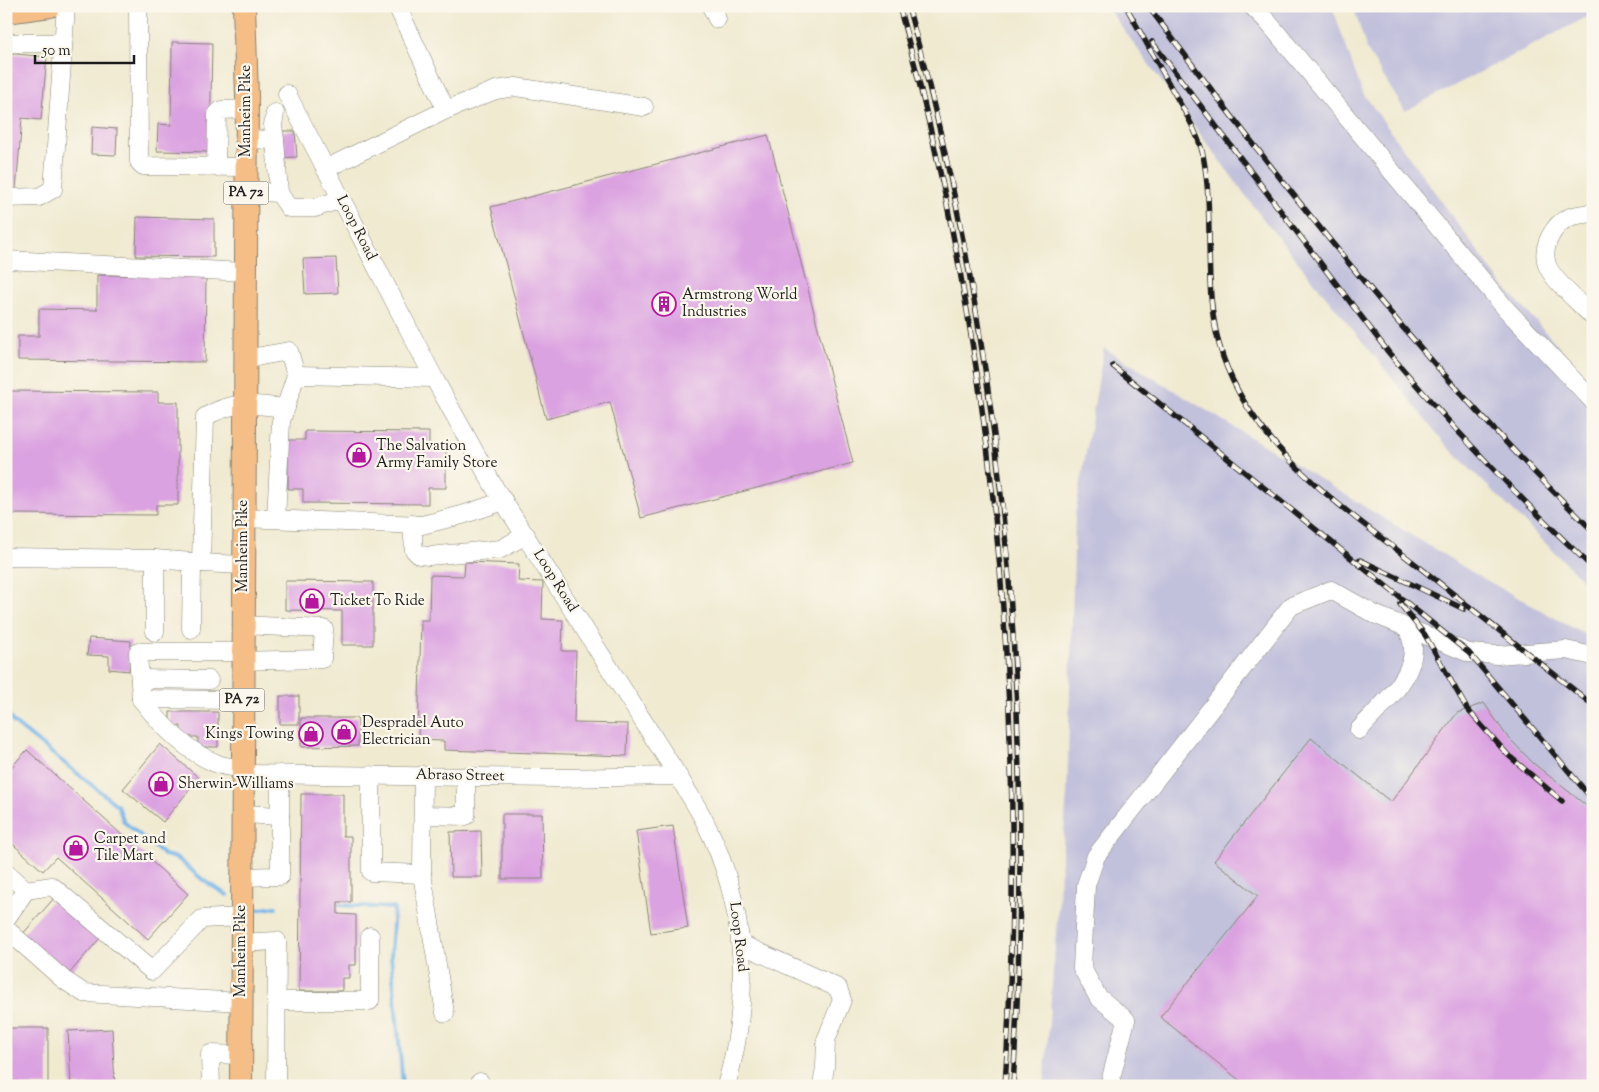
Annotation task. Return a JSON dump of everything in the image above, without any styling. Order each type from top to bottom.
[{"type":"main road","points":[[6,12],[50,6]]},
{"type":"main road","name":"Manheim Pike","points":[[241,1086],[241,771],[247,109],[244,6]]},
{"type":"street","points":[[6,198],[39,197],[53,189],[66,6]]},
{"type":"street","points":[[138,6],[139,162],[143,166],[246,167]]},
{"type":"street","points":[[397,6],[446,110]]},
{"type":"street","points":[[1252,6],[1267,21],[1506,309],[1593,401]]},
{"type":"street","points":[[6,43],[63,43]]},
{"type":"street","points":[[326,169],[446,110],[496,90],[516,87],[644,107]]},
{"type":"street","name":"Loop Road","points":[[287,94],[434,378],[504,501],[705,820],[726,871],[736,910],[741,944],[743,1000],[733,1062],[726,1086]]},
{"type":"street","points":[[216,167],[217,114],[221,110],[247,109]]},
{"type":"street","points":[[275,113],[273,125],[279,193],[289,208],[315,208],[341,199]]},
{"type":"street","points":[[246,139],[275,140]]},
{"type":"street","points":[[246,191],[279,193]]},
{"type":"street","points":[[1593,213],[1571,216],[1562,221],[1547,242],[1545,254],[1547,265],[1554,275],[1593,317]]},
{"type":"street","points":[[6,260],[245,272]]},
{"type":"street","points":[[245,359],[289,351],[296,375],[281,421],[276,519]]},
{"type":"street","points":[[296,375],[434,378]]},
{"type":"street","points":[[191,629],[197,562],[205,416],[225,406],[244,404],[286,408]]},
{"type":"street","points":[[243,518],[422,525],[462,515],[504,501]]},
{"type":"street","points":[[412,524],[414,550],[419,555],[429,556],[502,549],[526,535]]},
{"type":"street","points":[[6,557],[155,559],[243,565]]},
{"type":"street","points":[[155,559],[156,632]]},
{"type":"street","points":[[1109,1086],[1126,1020],[1098,997],[1082,968],[1086,885],[1096,856],[1291,606],[1331,590],[1374,614],[1469,653],[1497,655],[1566,650],[1593,656]]},
{"type":"street","points":[[242,625],[324,629],[322,659],[242,656],[209,652],[138,652],[141,699],[242,700]]},
{"type":"street","points":[[1359,730],[1400,684],[1410,667],[1413,647],[1408,628]]},
{"type":"street","points":[[209,652],[209,700]]},
{"type":"street","points":[[140,679],[209,680]]},
{"type":"street","name":"Abraso Street","points":[[141,699],[162,724],[195,751],[219,764],[241,771],[280,774],[466,777],[678,776]]},
{"type":"street","points":[[241,877],[280,876],[280,774]]},
{"type":"street","points":[[371,775],[372,872],[422,874]]},
{"type":"street","points":[[423,775],[422,874],[446,1013]]},
{"type":"street","points":[[422,815],[466,816],[466,777]]},
{"type":"street","points":[[241,814],[280,816]]},
{"type":"street","points":[[6,872],[26,890]]},
{"type":"street","points":[[6,918],[26,890],[52,886],[152,971]]},
{"type":"street","points":[[141,996],[152,971],[202,919],[241,917]]},
{"type":"street","points":[[6,929],[64,980],[84,993],[241,1002]]},
{"type":"street","points":[[276,1001],[370,1001],[370,936]]},
{"type":"street","points":[[241,943],[277,941],[276,1086]]},
{"type":"street","points":[[741,944],[838,988],[842,1000],[826,1040],[822,1086]]},
{"type":"street","points":[[211,1086],[210,1054],[241,1055]]},
{"type":"shaded area","points":[[1106,6],[1332,6],[1362,92],[1500,282],[1593,384],[1593,590],[1447,446],[1260,215]]},
{"type":"shaded area","points":[[1353,6],[1593,6],[1593,14],[1405,111],[1367,50]]},
{"type":"shaded area","points":[[1104,348],[1477,575],[1593,639],[1593,1086],[1044,1086],[1067,794],[1075,516]]},
{"type":"building","points":[[172,42],[212,43],[210,152],[157,151],[158,124],[171,125]]},
{"type":"building","points":[[6,53],[47,57],[41,120],[22,118],[16,190],[6,189]]},
{"type":"building","points":[[92,127],[117,129],[116,155],[91,154]]},
{"type":"building","points":[[278,131],[295,131],[297,157],[279,158]]},
{"type":"building","name":"Armstrong World Industries","points":[[768,135],[853,463],[641,518],[610,402],[546,419],[491,207]]},
{"type":"building","points":[[137,217],[214,219],[214,257],[136,256]]},
{"type":"building","points":[[336,258],[338,293],[305,294],[303,259]]},
{"type":"building","points":[[97,275],[206,276],[205,362],[18,360],[18,336],[39,336],[39,309],[97,310]]},
{"type":"building","points":[[6,391],[158,392],[158,402],[178,402],[178,505],[156,505],[156,515],[6,514]]},
{"type":"building","points":[[305,431],[429,432],[429,446],[446,446],[446,488],[428,488],[428,504],[303,503],[303,489],[288,489],[288,440],[305,440]]},
{"type":"building","points":[[465,562],[519,564],[518,581],[543,582],[542,619],[563,620],[562,651],[576,651],[574,723],[628,724],[627,756],[444,750],[444,741],[418,740],[421,620],[429,620],[430,575],[464,576]]},
{"type":"building","points":[[285,581],[373,582],[373,645],[342,645],[342,611],[285,610]]},
{"type":"building","points":[[89,638],[131,641],[129,671],[109,669],[109,656],[87,655]]},
{"type":"building","points":[[280,696],[299,696],[299,724],[280,724]]},
{"type":"building","points":[[1484,703],[1506,735],[1533,763],[1593,811],[1593,1086],[1241,1086],[1243,1083],[1160,1017],[1258,896],[1214,861],[1311,738],[1391,802],[1457,713]]},
{"type":"building","points":[[170,712],[218,712],[218,747],[198,747],[198,737],[181,737],[181,726],[170,726]]},
{"type":"building","points":[[301,718],[358,718],[358,746],[301,747]]},
{"type":"building","name":"Sherwin-Williams","points":[[160,744],[199,778],[163,822],[123,789]]},
{"type":"building","name":"Carpet and Tile Mart","points":[[27,750],[188,894],[148,939],[56,857],[43,871],[6,838],[6,773]]},
{"type":"building","points":[[301,794],[343,794],[343,836],[351,836],[351,902],[338,902],[338,914],[356,915],[356,965],[349,965],[349,978],[342,978],[342,991],[299,991]]},
{"type":"building","points":[[502,814],[542,814],[543,879],[502,879]]},
{"type":"building","points":[[673,826],[688,928],[651,933],[636,831]]},
{"type":"building","points":[[481,831],[482,877],[451,877],[450,832]]},
{"type":"building","points":[[55,897],[101,937],[67,976],[21,936]]},
{"type":"building","points":[[10,1028],[48,1028],[48,1086],[11,1086]]},
{"type":"building","points":[[112,1029],[115,1086],[71,1086],[68,1031]]},
{"type":"waterway","points":[[6,711],[13,722],[118,806],[124,822],[164,855],[177,858],[203,880],[227,895]]},
{"type":"waterway","points":[[338,905],[394,908],[391,956],[403,1086]]},
{"type":"waterway","points":[[254,910],[276,907]]},
{"type":"railway","points":[[899,6],[933,139],[960,272],[982,406],[997,542],[1007,677],[1012,813],[1011,950],[1005,1086]]},
{"type":"railway","points":[[908,6],[942,139],[969,272],[991,407],[1006,541],[1016,677],[1020,813],[1019,949],[1013,1086]]},
{"type":"railway","points":[[1148,6],[1306,211],[1360,277],[1473,407],[1593,531]]},
{"type":"railway","points":[[1128,10],[1186,114],[1201,147],[1207,180],[1210,282],[1216,332],[1223,357],[1238,391],[1257,422],[1307,477],[1335,501],[1593,705]]},
{"type":"railway","points":[[1152,42],[1389,353],[1488,464],[1593,568]]},
{"type":"railway","points":[[1113,366],[1469,653],[1593,800]]},
{"type":"railway","points":[[1360,560],[1464,609]]},
{"type":"railway","points":[[1400,604],[1425,635],[1467,709],[1508,755],[1562,801]]},
{"type":"place","name":"Armstrong World Industries","points":[[664,304]]},
{"type":"place","name":"The Salvation Army Family Store","points":[[359,455]]},
{"type":"place","name":"Ticket To Ride","points":[[312,601]]},
{"type":"place","name":"Despradel Auto Electrician","points":[[344,732]]},
{"type":"place","name":"Kings Towing","points":[[311,734]]},
{"type":"place","name":"Sherwin-Williams","points":[[161,784]]},
{"type":"place","name":"Carpet and Tile Mart","points":[[76,848]]}]
